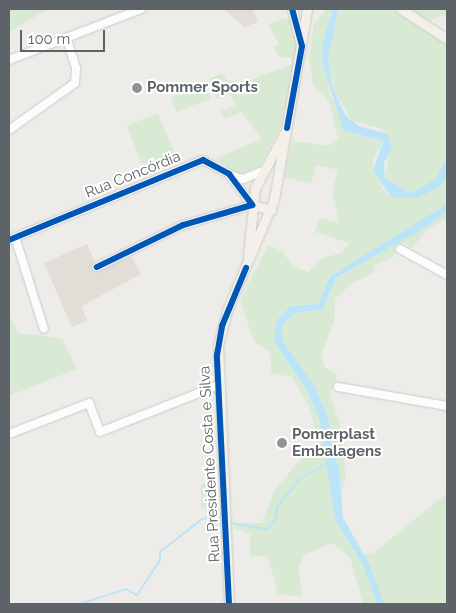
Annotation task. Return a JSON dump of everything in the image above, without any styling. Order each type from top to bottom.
[{"type":"main road","name":"Rua Presidente Costa e Silva","points":[[292,9],[302,46]]},
{"type":"main road","name":"Rua Presidente Costa e Silva","points":[[229,604],[217,386],[222,326],[271,210],[308,9]]},
{"type":"main road","points":[[401,9],[447,39]]},
{"type":"main road","name":"Rua Presidente Costa e Silva","points":[[246,268],[252,205],[263,171],[287,128]]},
{"type":"main road","points":[[263,171],[279,174]]},
{"type":"main road","points":[[252,205],[271,210]]},
{"type":"street","points":[[9,60],[141,9]]},
{"type":"street","points":[[9,130],[63,96],[76,83],[76,68],[66,38]]},
{"type":"street","name":"Rua Concórdia","points":[[12,238],[203,160],[243,179],[263,171]]},
{"type":"street","name":"Rua Concórdia","points":[[229,174],[252,205]]},
{"type":"street","points":[[97,267],[183,225],[252,205]]},
{"type":"street","points":[[12,238],[44,329]]},
{"type":"street","points":[[400,249],[447,275]]},
{"type":"street","points":[[9,434],[89,403],[100,432],[217,386]]},
{"type":"street","points":[[338,387],[447,406]]},
{"type":"shaded area","points":[[224,9],[253,9],[258,22],[244,27]]},
{"type":"shaded area","points":[[87,244],[99,271],[130,254],[141,274],[82,306],[87,321],[72,327],[44,263]]},
{"type":"green space","points":[[9,9],[48,9],[9,32]]},
{"type":"green space","points":[[326,9],[333,9],[323,41],[330,96],[356,135],[383,141],[372,163],[382,188],[392,198],[418,198],[441,186],[447,176],[447,204],[330,276],[318,304],[291,306],[274,342],[308,392],[319,418],[335,520],[363,565],[377,604],[363,604],[350,558],[332,543],[304,555],[299,567],[302,597],[278,594],[268,557],[250,555],[250,534],[234,528],[234,523],[262,523],[274,491],[304,455],[321,447],[308,405],[292,377],[271,373],[270,352],[254,341],[240,300],[268,245],[282,251],[293,266],[308,272],[321,259],[343,252],[349,243],[315,232],[319,218],[339,223],[332,193],[338,170],[316,165],[311,184],[284,177],[292,141],[328,146],[338,139],[329,101],[313,84],[309,59],[314,24]]},
{"type":"green space","points":[[338,9],[391,9],[447,45],[447,156],[436,180],[410,193],[385,178],[391,139],[382,129],[352,121],[332,87],[328,62]]},
{"type":"green space","points":[[411,9],[447,9],[447,13],[429,21]]},
{"type":"green space","points":[[284,18],[291,21],[297,43],[283,117],[281,126],[260,166],[238,175],[216,158],[262,139],[241,112],[224,119],[221,111],[235,106],[231,94],[217,99],[209,79],[223,73],[226,80],[244,82],[293,64],[291,58],[278,56],[274,47],[279,45],[268,24]]},
{"type":"green space","points":[[204,82],[211,99],[176,112],[171,97]]},
{"type":"green space","points":[[158,113],[177,159],[145,172],[126,126]]},
{"type":"green space","points":[[447,211],[447,219],[429,228],[411,249],[406,243],[397,247],[392,258],[374,266],[374,273],[351,284],[335,299],[334,321],[321,355],[325,368],[337,374],[330,395],[340,425],[346,478],[342,490],[327,416],[281,340],[282,325],[295,313],[323,310],[336,279]]},
{"type":"green space","points":[[9,316],[18,333],[62,338],[77,369],[9,396]]},
{"type":"green space","points":[[201,484],[213,484],[213,508],[201,508]]},
{"type":"green space","points":[[447,493],[447,604],[384,604],[363,554],[373,553]]},
{"type":"water","points":[[333,9],[338,9],[328,62],[332,87],[346,116],[359,126],[388,134],[392,149],[384,162],[385,178],[410,193],[436,179],[447,156],[447,176],[441,186],[418,198],[392,198],[373,171],[383,141],[344,131],[322,63],[323,41]]},
{"type":"water","points":[[447,204],[447,211],[431,224],[336,278],[323,310],[295,313],[282,325],[282,340],[315,387],[327,416],[340,477],[343,518],[369,563],[384,604],[377,604],[363,565],[335,520],[319,418],[308,392],[274,342],[277,320],[291,306],[318,304],[330,276]]},
{"type":"waterway","points":[[232,523],[267,529],[276,519],[277,507],[300,479],[330,462]]},
{"type":"waterway","points":[[80,604],[126,589],[137,595],[160,560],[160,552],[202,519],[217,516]]},
{"type":"cycle path","points":[[287,128],[302,46],[292,9]]},
{"type":"cycle path","points":[[9,240],[203,160],[229,174],[252,205],[183,225],[97,267]]},
{"type":"cycle path","points":[[229,604],[217,355],[222,326],[246,268]]},
{"type":"place","name":"Pommer Sports","points":[[137,88]]},
{"type":"place","name":"Pomerplast Embalagens","points":[[282,443]]}]
